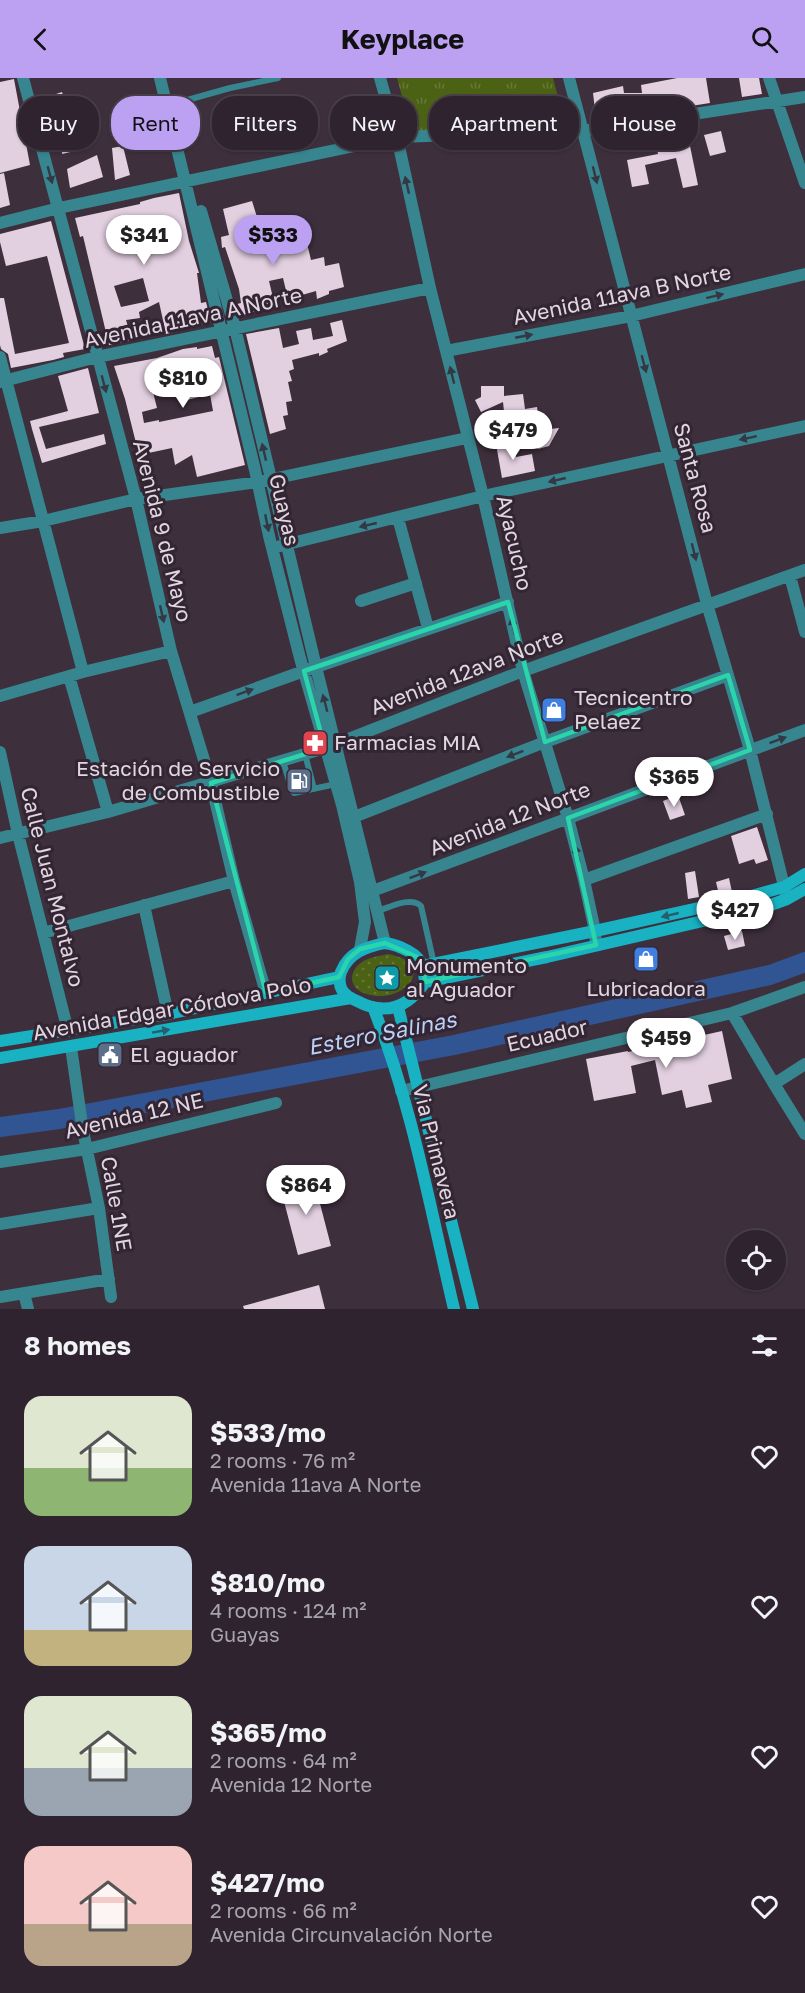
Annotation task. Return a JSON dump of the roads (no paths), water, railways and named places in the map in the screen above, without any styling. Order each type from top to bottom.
[{"type":"main road","points":[[424,982],[768,906],[786,893],[805,874]]},
{"type":"main road","points":[[429,965],[419,991],[408,1002],[398,1007],[385,1009],[351,998],[342,990],[339,977],[348,959],[360,949],[386,943],[404,948],[429,965],[744,898],[805,889]]},
{"type":"main road","name":"Avenida Edgar Córdova Polo","points":[[0,1041],[168,1014],[339,977]]},
{"type":"main road","name":"Avenida Edgar Córdova Polo","points":[[0,1058],[351,998]]},
{"type":"main road","name":"Via Primavera","points":[[373,1007],[384,1034],[401,1091],[454,1309]]},
{"type":"main road","name":"Via Primavera","points":[[398,1007],[473,1309]]},
{"type":"street","name":"Avenida 9 de Mayo","points":[[23,78],[136,499],[171,651],[211,783],[234,881],[266,993]]},
{"type":"street","name":"Guayas","points":[[160,78],[189,181],[235,328],[264,480],[272,549],[310,669],[368,893],[378,910],[386,943]]},
{"type":"street","name":"Guayas","points":[[167,78],[171,96]]},
{"type":"street","name":"Ayacucho","points":[[380,78],[385,96]]},
{"type":"street","name":"Santa Rosa","points":[[569,78],[707,604],[750,750],[786,893]]},
{"type":"street","points":[[770,78],[776,102],[805,183]]},
{"type":"street","points":[[417,136],[583,131],[805,97]]},
{"type":"street","name":"Guayas","points":[[183,150],[222,331],[264,480],[287,544],[310,669]]},
{"type":"street","points":[[0,222],[336,150]]},
{"type":"street","name":"Ayacucho","points":[[400,150],[430,288],[483,496],[523,671],[568,818],[584,880],[596,945]]},
{"type":"street","name":"Avenida 11ava B Norte","points":[[446,351],[631,316],[805,274]]},
{"type":"street","name":"Avenida 11ava A Norte","points":[[3,382],[97,357],[430,288]]},
{"type":"street","points":[[0,357],[3,382],[83,672]]},
{"type":"street","points":[[272,549],[483,496],[805,426]]},
{"type":"street","points":[[0,528],[43,521],[136,499],[264,480],[467,438]]},
{"type":"street","points":[[398,518],[428,628]]},
{"type":"street","name":"Avenida 12ava Norte","points":[[0,838],[108,812],[305,754],[523,671],[805,570]]},
{"type":"street","points":[[790,576],[805,632]]},
{"type":"street","points":[[361,602],[416,583]]},
{"type":"street","points":[[190,712],[508,602]]},
{"type":"street","points":[[0,696],[83,672],[171,651]]},
{"type":"street","points":[[349,818],[545,742],[728,675]]},
{"type":"street","points":[[69,676],[108,812]]},
{"type":"street","name":"Avenida 12 Norte","points":[[368,893],[805,730]]},
{"type":"street","name":"Guayas","points":[[331,745],[336,784],[349,818]]},
{"type":"street","name":"Calle Juan Montalvo","points":[[0,752],[18,834],[68,1030]]},
{"type":"street","points":[[584,880],[767,814]]},
{"type":"street","points":[[43,933],[234,881]]},
{"type":"street","name":"Guayas","points":[[360,949],[368,893]]},
{"type":"street","points":[[144,905],[168,1014]]},
{"type":"street","name":"Ecuador","points":[[401,1091],[732,1013],[805,987]]},
{"type":"street","points":[[732,1013],[805,1134]]},
{"type":"street","name":"Calle 1NE","points":[[71,1047],[83,1131],[99,1208],[111,1297]]},
{"type":"street","points":[[774,1083],[805,1064]]},
{"type":"street","name":"Avenida 12 NE","points":[[0,1162],[87,1149],[276,1103]]},
{"type":"street","points":[[0,1224],[99,1208]]},
{"type":"street","points":[[0,1297],[109,1279]]},
{"type":"street","points":[[24,1293],[28,1309]]},
{"type":"lane","points":[[200,96],[278,78]]},
{"type":"lane","points":[[305,754],[315,789]]},
{"type":"lane","points":[[283,760],[292,791],[299,793],[336,784]]},
{"type":"lane","points":[[378,910],[410,901],[422,906],[429,965]]},
{"type":"waterway","name":"Estero Salinas","points":[[0,1127],[59,1119],[454,1045],[770,975],[805,962]]},
{"type":"place","name":"Tecnicentro Pelaez","points":[[554,710]]},
{"type":"place","name":"Farmacias MIA","points":[[315,743]]},
{"type":"place","name":"Estación de Servicio de Combustible","points":[[299,781]]},
{"type":"place","name":"Lubricadora","points":[[646,959]]},
{"type":"place","name":"Monumento al Aguador","points":[[387,978]]},
{"type":"place","name":"El aguador","points":[[110,1055]]}]
